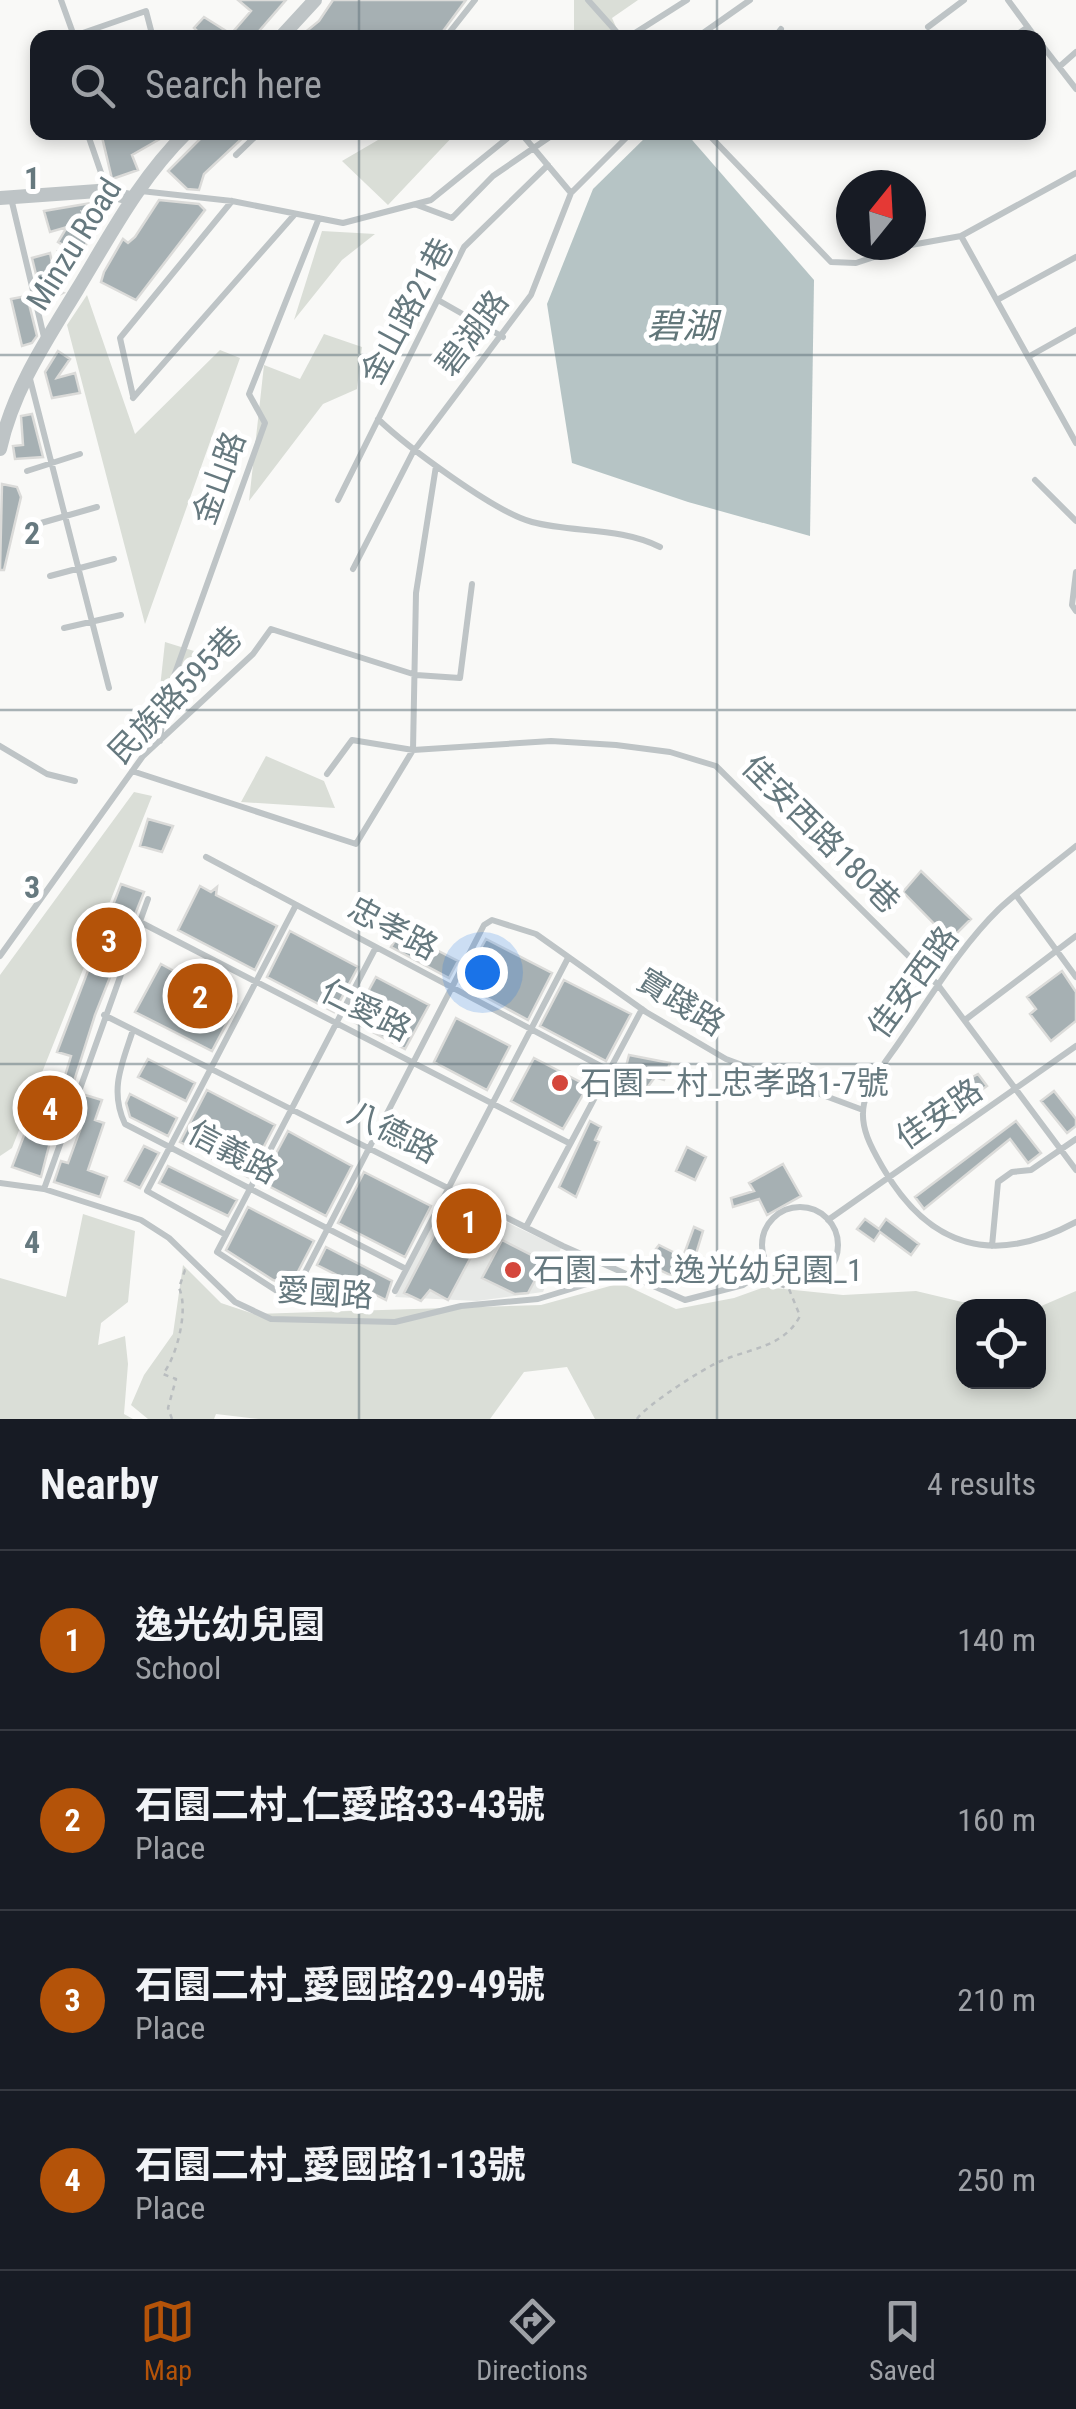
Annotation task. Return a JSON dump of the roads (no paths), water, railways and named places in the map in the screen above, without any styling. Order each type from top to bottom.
[{"type":"street","points":[[287,30],[313,1]]},
{"type":"street","name":"Minzu Road","points":[[0,449],[4,410],[134,195],[178,140]]},
{"type":"street","points":[[5,198],[56,192],[134,195]]},
{"type":"lane","points":[[60,0],[71,30]]},
{"type":"lane","points":[[451,30],[474,0]]},
{"type":"lane","points":[[588,0],[617,30]]},
{"type":"lane","points":[[638,30],[687,0]]},
{"type":"lane","points":[[707,30],[750,0]]},
{"type":"lane","points":[[928,27],[964,0]]},
{"type":"lane","points":[[1008,0],[1030,30]]},
{"type":"lane","points":[[1014,9],[1024,0]]},
{"type":"lane","points":[[93,30],[146,11],[151,30]]},
{"type":"lane","points":[[1024,30],[1028,27]]},
{"type":"lane","points":[[1046,50],[1076,89]]},
{"type":"lane","points":[[1059,67],[1076,52]]},
{"type":"lane","points":[[91,140],[108,194]]},
{"type":"lane","points":[[236,155],[252,140]]},
{"type":"lane","points":[[134,195],[232,201],[343,222],[431,200],[508,140]]},
{"type":"lane","points":[[526,140],[571,192]]},
{"type":"lane","points":[[415,204],[452,218],[494,176],[546,140]]},
{"type":"lane","name":"碧湖路","points":[[353,569],[413,452],[531,295],[571,192],[624,140]]},
{"type":"lane","points":[[714,140],[831,262],[865,260]]},
{"type":"lane","name":"金山路21巷","points":[[338,500],[464,247],[548,165]]},
{"type":"lane","points":[[926,242],[961,236],[1076,173]]},
{"type":"lane","points":[[5,198],[45,343]]},
{"type":"lane","points":[[232,201],[120,338],[133,398],[296,213]]},
{"type":"lane","name":"金山路","points":[[160,740],[164,704],[265,423],[249,394],[319,218]]},
{"type":"lane","points":[[961,236],[1076,442]]},
{"type":"lane","points":[[997,300],[1076,256]]},
{"type":"lane","points":[[438,300],[502,337]]},
{"type":"lane","points":[[1028,357],[1076,330]]},
{"type":"lane","points":[[28,372],[108,688]]},
{"type":"lane","points":[[378,419],[413,452],[528,522],[639,536],[660,547]]},
{"type":"lane","points":[[27,471],[80,454]]},
{"type":"lane","points":[[132,771],[356,844],[413,750],[416,593],[436,466]]},
{"type":"lane","points":[[1035,480],[1076,521]]},
{"type":"lane","points":[[41,523],[96,507]]},
{"type":"lane","points":[[50,576],[114,559]]},
{"type":"lane","points":[[1076,572],[1076,611]]},
{"type":"lane","name":"民族路595巷","points":[[0,956],[132,771],[253,654],[271,629],[416,675],[460,678],[472,584]]},
{"type":"lane","points":[[64,628],[121,615]]},
{"type":"lane","name":"佳安西路180巷","points":[[326,774],[352,740],[413,750],[584,743],[670,752],[716,766],[938,985],[1076,1170]]},
{"type":"lane","points":[[0,746],[47,774],[75,781]]},
{"type":"lane","name":"佳安西路","points":[[863,1110],[870,1086],[938,985],[997,912],[1076,846]]},
{"type":"lane","name":"忠孝路","points":[[206,857],[610,1071]]},
{"type":"lane","points":[[1016,895],[1076,977]]},
{"type":"lane","points":[[44,1189],[148,899]]},
{"type":"lane","points":[[226,1235],[147,1191],[296,904]]},
{"type":"lane","name":"實踐路","points":[[452,987],[484,926],[492,920],[504,922],[536,934],[642,1009],[726,1059],[863,1110]]},
{"type":"lane","name":"仁愛路","points":[[140,922],[569,1143]]},
{"type":"lane","points":[[966,1020],[1076,936]]},
{"type":"lane","points":[[375,949],[217,1252],[277,1290],[295,1292],[452,987]]},
{"type":"lane","points":[[395,1291],[568,958]]},
{"type":"lane","points":[[526,1228],[642,1009]]},
{"type":"lane","name":"八德路","points":[[104,1015],[526,1228],[685,1300],[758,1277],[770,1266]]},
{"type":"lane","name":"信義路","points":[[132,1030],[115,1084],[117,1107],[125,1124],[406,1269]]},
{"type":"lane","name":"佳安路","points":[[828,1220],[1076,1046]]},
{"type":"lane","points":[[863,1110],[868,1140],[889,1178],[920,1220],[950,1236],[992,1246],[1039,1242],[1076,1222]]},
{"type":"lane","points":[[992,1246],[998,1182],[1012,1172],[1030,1170],[1076,1139]]},
{"type":"lane","name":"愛國路","points":[[0,1183],[44,1189],[141,1220],[169,1238],[234,1302],[270,1319],[395,1322],[461,1306],[538,1299],[621,1273]]},
{"type":"lane","points":[[806,1207],[828,1220],[836,1231],[838,1250],[823,1275],[794,1282],[776,1274],[762,1239],[778,1214],[806,1207]]},
{"type":"water","name":"碧湖","points":[[643,140],[692,140],[814,280],[810,536],[688,502],[572,463],[547,304],[593,189]]},
{"type":"place","name":"石園二村_愛國路29-49號","points":[[109,940]]},
{"type":"place","name":"石園二村_仁愛路33-43號","points":[[200,996]]},
{"type":"place","name":"石園二村_忠孝路1-7號","points":[[560,1083]]},
{"type":"place","name":"石園二村_愛國路1-13號","points":[[50,1108]]},
{"type":"place","name":"逸光幼兒園","points":[[469,1221]]},
{"type":"place","name":"石園二村_逸光幼兒園_1","points":[[513,1270]]}]
